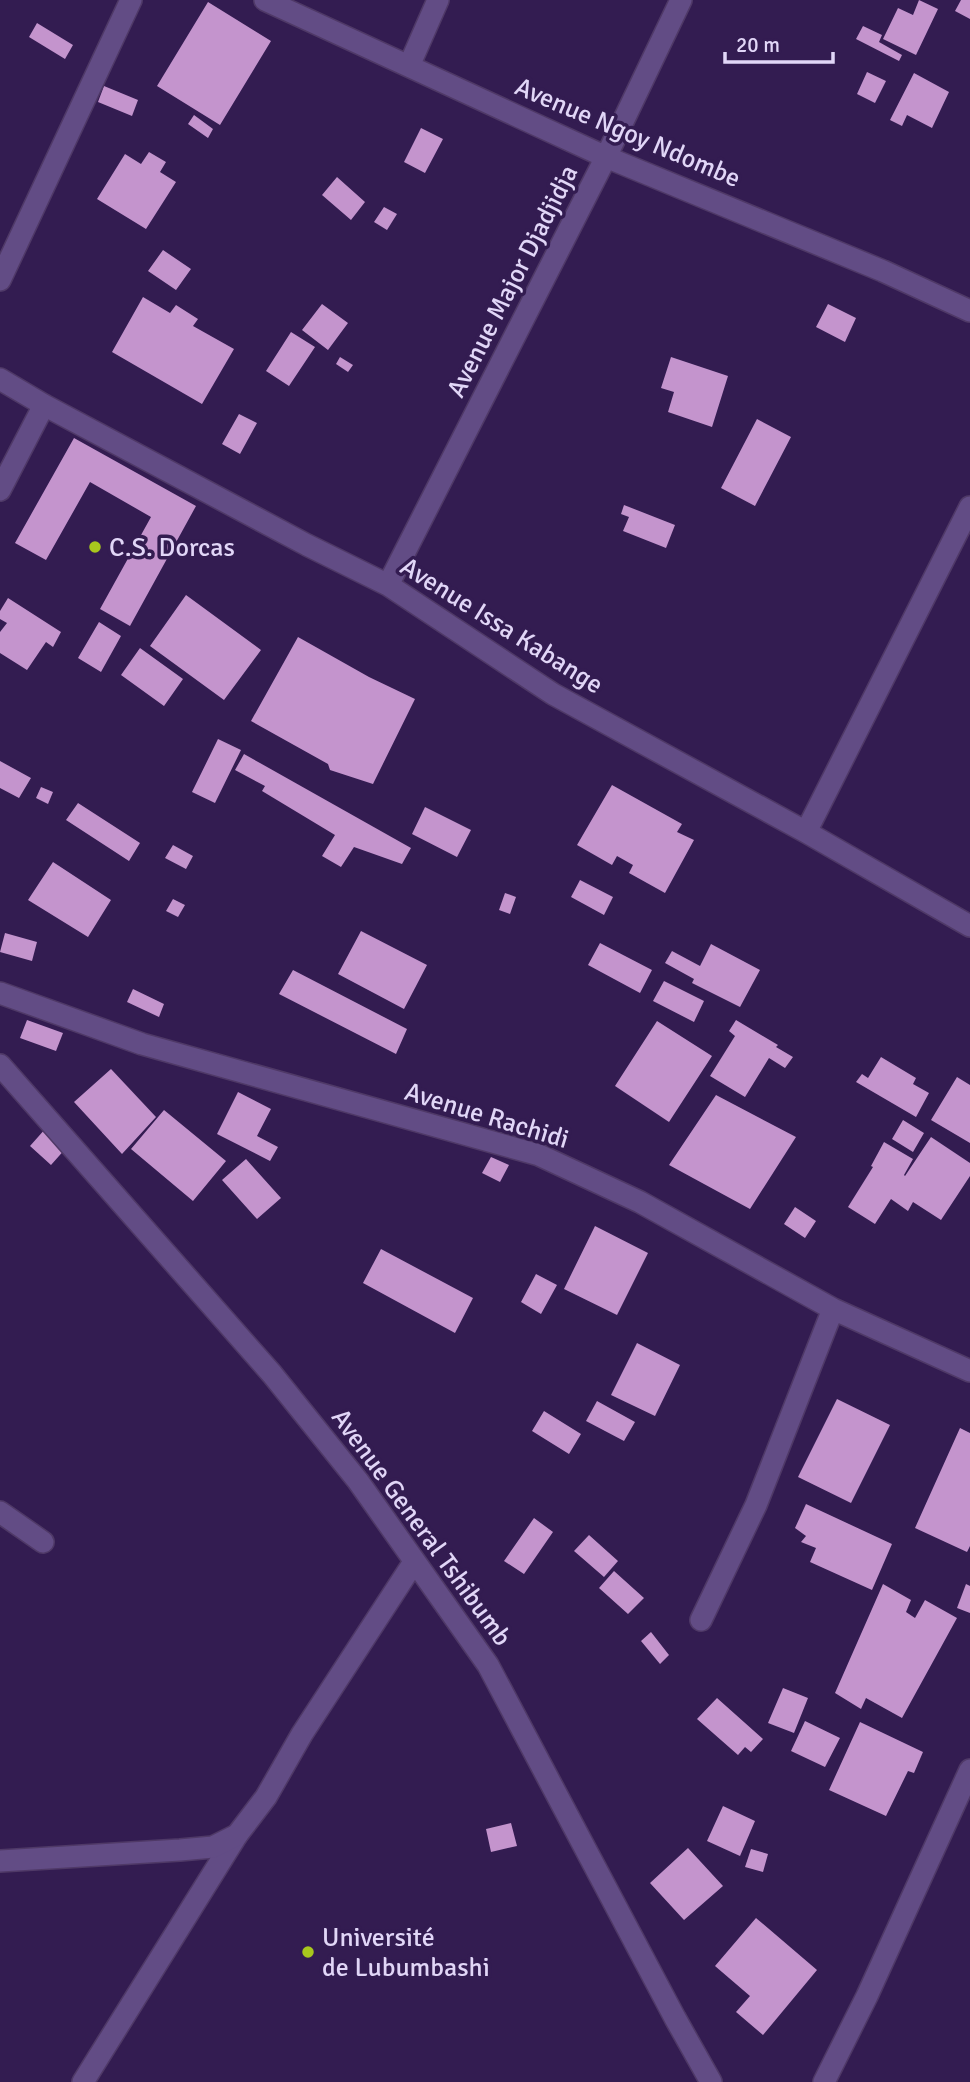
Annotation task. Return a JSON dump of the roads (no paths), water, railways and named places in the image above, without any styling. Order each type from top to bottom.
[{"type":"street","points":[[0,279],[131,0]]},
{"type":"street","name":"Avenue Ngoy Ndombe","points":[[265,0],[606,157],[883,271],[970,311]]},
{"type":"street","points":[[409,66],[438,0]]},
{"type":"street","name":"Avenue Major Djadjidja","points":[[388,585],[606,157],[681,0]]},
{"type":"street","name":"Avenue Issa Kabange","points":[[0,379],[307,545],[388,585],[553,694],[806,832],[970,926]]},
{"type":"street","points":[[0,490],[44,405]]},
{"type":"street","points":[[806,832],[970,507]]},
{"type":"street","name":"Avenue Rachidi","points":[[0,993],[142,1044],[540,1155],[640,1202],[833,1309],[970,1370]]},
{"type":"street","name":"Avenue General Tshibumb","points":[[0,1065],[272,1374],[358,1480],[488,1665],[674,2018],[711,2082]]},
{"type":"street","points":[[701,1620],[755,1505],[833,1309]]},
{"type":"street","points":[[0,1512],[43,1542]]},
{"type":"street","points":[[83,2082],[237,1835],[266,1797],[302,1734],[414,1562]]},
{"type":"street","points":[[824,2082],[867,1996],[970,1770]]},
{"type":"street","points":[[0,1861],[213,1847],[237,1835]]},
{"type":"place","name":"C.S. Dorcas","points":[[95,547]]},
{"type":"place","name":"Université de Lubumbashi","points":[[308,1952]]}]
